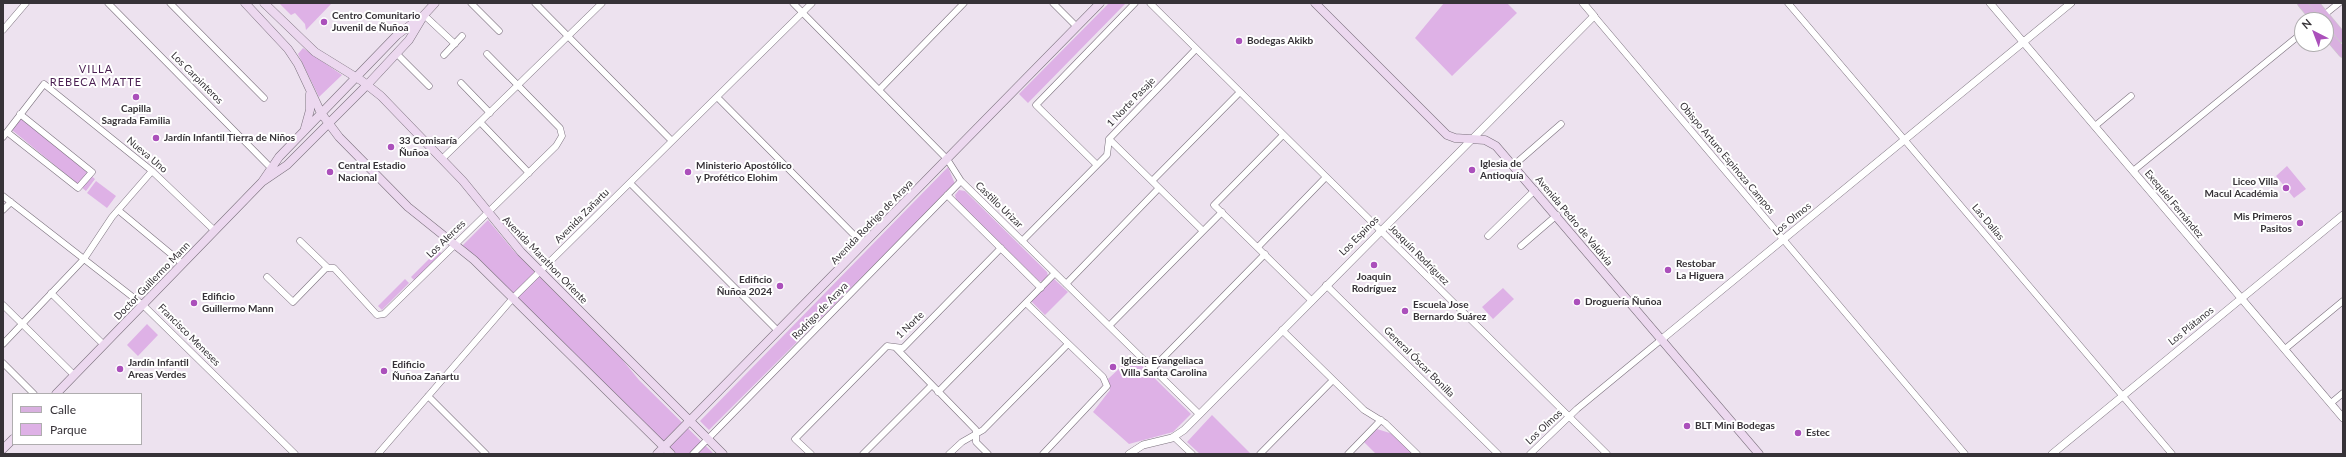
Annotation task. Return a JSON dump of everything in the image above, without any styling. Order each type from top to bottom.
[{"type":"main road","points":[[245,3],[288,48],[321,113],[328,123],[408,207],[455,244],[513,298],[671,454]]},
{"type":"main road","name":"Avenida Marathon Oriente","points":[[264,3],[315,52],[368,84],[442,159],[504,234],[723,454]]},
{"type":"main road","name":"Doctor Guillermo Mann","points":[[57,393],[262,182],[270,167],[304,130],[397,35],[424,15],[435,3]]},
{"type":"main road","name":"Avenida Rodrigo de Araya","points":[[657,454],[1100,3]]},
{"type":"main road","name":"Avenida Pedro de Valdivia","points":[[1315,3],[1448,135],[1455,138],[1471,139],[1494,144],[1557,215],[1759,454]]},
{"type":"main road","points":[[2302,3],[2313,12]]},
{"type":"main road","name":"Doctor Guillermo Mann","points":[[262,182],[281,171],[368,84],[414,34],[424,15]]},
{"type":"main road","points":[[2334,30],[2343,38]]},
{"type":"main road","points":[[2334,42],[2343,53]]},
{"type":"main road","points":[[346,105],[356,77]]},
{"type":"main road","points":[[304,130],[310,110],[309,89]]},
{"type":"main road","points":[[3,449],[12,439]]},
{"type":"street","points":[[3,30],[26,3]]},
{"type":"street","name":"Los Carpinteros","points":[[108,3],[270,167]]},
{"type":"street","points":[[170,3],[264,98]]},
{"type":"street","points":[[471,3],[500,31]]},
{"type":"street","points":[[535,3],[672,141]]},
{"type":"street","points":[[442,159],[602,3]]},
{"type":"street","name":"Castillo Urizar","points":[[793,3],[947,159],[961,181],[1199,414]]},
{"type":"street","name":"Avenida Zañartu","points":[[378,454],[513,298],[812,3]]},
{"type":"street","points":[[879,90],[964,3]]},
{"type":"street","points":[[1053,3],[1077,27]]},
{"type":"street","points":[[1097,165],[1036,105],[1135,3]]},
{"type":"street","name":"Joaquín Rodríguez","points":[[1150,3],[1607,454]]},
{"type":"street","name":"Obispo Arturo Espinoza Campos","points":[[1583,3],[1965,454]]},
{"type":"street","name":"Las Dalias","points":[[1788,3],[2172,454]]},
{"type":"street","name":"Exequiel Fernández","points":[[1990,3],[2343,418]]},
{"type":"street","name":"Los Olmos","points":[[1530,454],[1570,417],[1662,339],[2071,3]]},
{"type":"street","points":[[2328,12],[2339,3]]},
{"type":"street","points":[[424,15],[455,44]]},
{"type":"street","name":"Los Espinos","points":[[1130,454],[1143,445],[1174,436],[1199,414],[1379,230],[1594,16]]},
{"type":"street","points":[[444,55],[462,36]]},
{"type":"street","points":[[2133,171],[2294,40]]},
{"type":"street","name":"1 Norte Pasaje","points":[[1022,241],[1107,155],[1109,139],[1196,49]]},
{"type":"street","points":[[397,54],[429,86]]},
{"type":"street","points":[[487,54],[518,86]]},
{"type":"street","points":[[461,83],[490,113]]},
{"type":"street","name":"Nueva Uno","points":[[20,114],[44,84],[152,171],[215,231]]},
{"type":"street","name":"Los Alerces","points":[[328,268],[336,269],[377,315],[381,315],[488,213],[560,141],[562,132],[560,128],[518,86]]},
{"type":"street","points":[[1152,181],[1240,92]]},
{"type":"street","points":[[2095,126],[2132,96]]},
{"type":"street","points":[[717,97],[863,244]]},
{"type":"street","points":[[20,114],[92,172],[78,188],[5,135],[20,114]]},
{"type":"street","points":[[480,122],[529,173]]},
{"type":"street","points":[[1514,165],[1561,124]]},
{"type":"street","points":[[1283,135],[1214,205],[1311,300]]},
{"type":"street","points":[[1109,139],[1203,231]]},
{"type":"street","points":[[3,344],[84,258],[118,210],[152,171]]},
{"type":"street","points":[[1258,247],[1326,177]]},
{"type":"street","name":"Rodrigo de Araya","points":[[693,454],[961,181]]},
{"type":"street","points":[[630,183],[778,331]]},
{"type":"street","points":[[1066,284],[1159,188]]},
{"type":"street","points":[[1488,236],[1535,190]]},
{"type":"street","points":[[948,195],[1041,288]]},
{"type":"street","name":"Francisco Meneses","points":[[3,196],[143,305],[295,454]]},
{"type":"street","points":[[3,210],[11,202]]},
{"type":"street","points":[[118,210],[183,264]]},
{"type":"street","points":[[1109,326],[1222,212]]},
{"type":"street","points":[[1521,246],[1557,215]]},
{"type":"street","name":"Los Plátanos","points":[[2052,454],[2343,215]]},
{"type":"street","points":[[267,277],[293,302],[328,268],[300,240]]},
{"type":"street","name":"1 Norte","points":[[811,454],[795,439],[887,346],[903,348],[1001,248]]},
{"type":"street","points":[[1152,369],[1265,254]]},
{"type":"street","points":[[938,392],[1055,273]]},
{"type":"street","name":"General Óscar Bonilla","points":[[1326,285],[1498,454]]},
{"type":"street","points":[[51,293],[104,345]]},
{"type":"street","points":[[2284,349],[2343,301]]},
{"type":"street","points":[[1026,303],[1105,380],[1107,386],[1043,454]]},
{"type":"street","points":[[3,305],[74,375]]},
{"type":"street","points":[[1282,330],[1367,413],[1381,420],[1417,454]]},
{"type":"street","points":[[949,454],[962,442],[983,430],[1068,344]]},
{"type":"street","points":[[896,348],[976,430],[976,442],[988,454]]},
{"type":"street","points":[[3,363],[33,393]]},
{"type":"street","points":[[1260,454],[1333,380]]},
{"type":"street","points":[[863,454],[932,385]]},
{"type":"street","points":[[2330,403],[2343,393]]},
{"type":"street","points":[[428,396],[486,454]]},
{"type":"street","points":[[1348,454],[1381,420]]},
{"type":"street","points":[[1174,436],[1192,454]]},
{"type":"green space","points":[[279,3],[332,3],[306,30],[305,24],[295,13],[291,15]]},
{"type":"green space","points":[[1109,3],[1126,3],[1028,103],[1019,94]]},
{"type":"green space","points":[[1444,3],[1507,3],[1517,13],[1452,76],[1415,38]]},
{"type":"green space","points":[[303,48],[342,75],[319,97],[298,54]]},
{"type":"green space","points":[[21,117],[95,179],[86,191],[12,130]]},
{"type":"green space","points":[[2287,166],[2306,189],[2294,198],[2276,176]]},
{"type":"green space","points":[[948,167],[955,184],[709,430],[700,421]]},
{"type":"green space","points":[[96,181],[116,196],[107,208],[87,193]]},
{"type":"green space","points":[[959,190],[965,191],[1047,272],[1048,276],[1043,282],[1039,281],[956,200],[955,195]]},
{"type":"green space","points":[[488,220],[513,250],[621,358],[639,380],[714,454],[676,454],[461,247]]},
{"type":"green space","points":[[438,250],[442,254],[415,281],[411,277]]},
{"type":"green space","points":[[405,279],[409,283],[382,310],[378,306]]},
{"type":"green space","points":[[1054,279],[1068,292],[1045,315],[1031,301]]},
{"type":"green space","points":[[1503,288],[1514,299],[1493,319],[1482,307]]},
{"type":"green space","points":[[147,324],[158,335],[138,356],[127,345]]},
{"type":"green space","points":[[1136,360],[1191,414],[1173,432],[1129,444],[1093,412],[1110,390],[1108,379],[1123,365]]},
{"type":"green space","points":[[1212,415],[1251,454],[1200,454],[1187,442]]},
{"type":"green space","points":[[1377,429],[1393,434],[1414,454],[1376,454],[1364,442]]},
{"type":"place","name":"Centro Comunitario Juvenil de Ñuñoa","points":[[324,22]]},
{"type":"place","name":"Bodegas Akikb","points":[[1239,41]]},
{"type":"place","name":"Capilla Sagrada Familia","points":[[136,97]]},
{"type":"place","name":"Jardín Infantil Tierra de Niños","points":[[156,138]]},
{"type":"place","name":"33 Comisaría Ñuñoa","points":[[391,147]]},
{"type":"place","name":"Iglesia de Antioquía","points":[[1472,170]]},
{"type":"place","name":"Central Estadio Nacional","points":[[330,172]]},
{"type":"place","name":"Ministerio Apostólico y Profético Elohim","points":[[688,172]]},
{"type":"place","name":"Liceo Villa Macul Académia","points":[[2286,188]]},
{"type":"place","name":"Mis Primeros Pasitos","points":[[2300,223]]},
{"type":"place","name":"Joaquin Rodríguez","points":[[1374,265]]},
{"type":"place","name":"Restobar La Higuera","points":[[1668,270]]},
{"type":"place","name":"Edificio Ñuñoa 2024","points":[[780,286]]},
{"type":"place","name":"Droguería Ñuñoa","points":[[1577,302]]},
{"type":"place","name":"Edificio Guillermo Mann","points":[[194,303]]},
{"type":"place","name":"Escuela Jose Bernardo Suárez","points":[[1405,311]]},
{"type":"place","name":"Iglesia Evangeliaca Villa Santa Carolina","points":[[1113,367]]},
{"type":"place","name":"Jardín Infantil Areas Verdes","points":[[120,369]]},
{"type":"place","name":"Edificio Ñuñoa Zañartu","points":[[384,371]]},
{"type":"place","name":"BLT Mini Bodegas","points":[[1687,426]]},
{"type":"place","name":"Estec","points":[[1798,433]]},
{"type":"district","name":"VILLA REBECA MATTE","points":[[96,75]]}]
